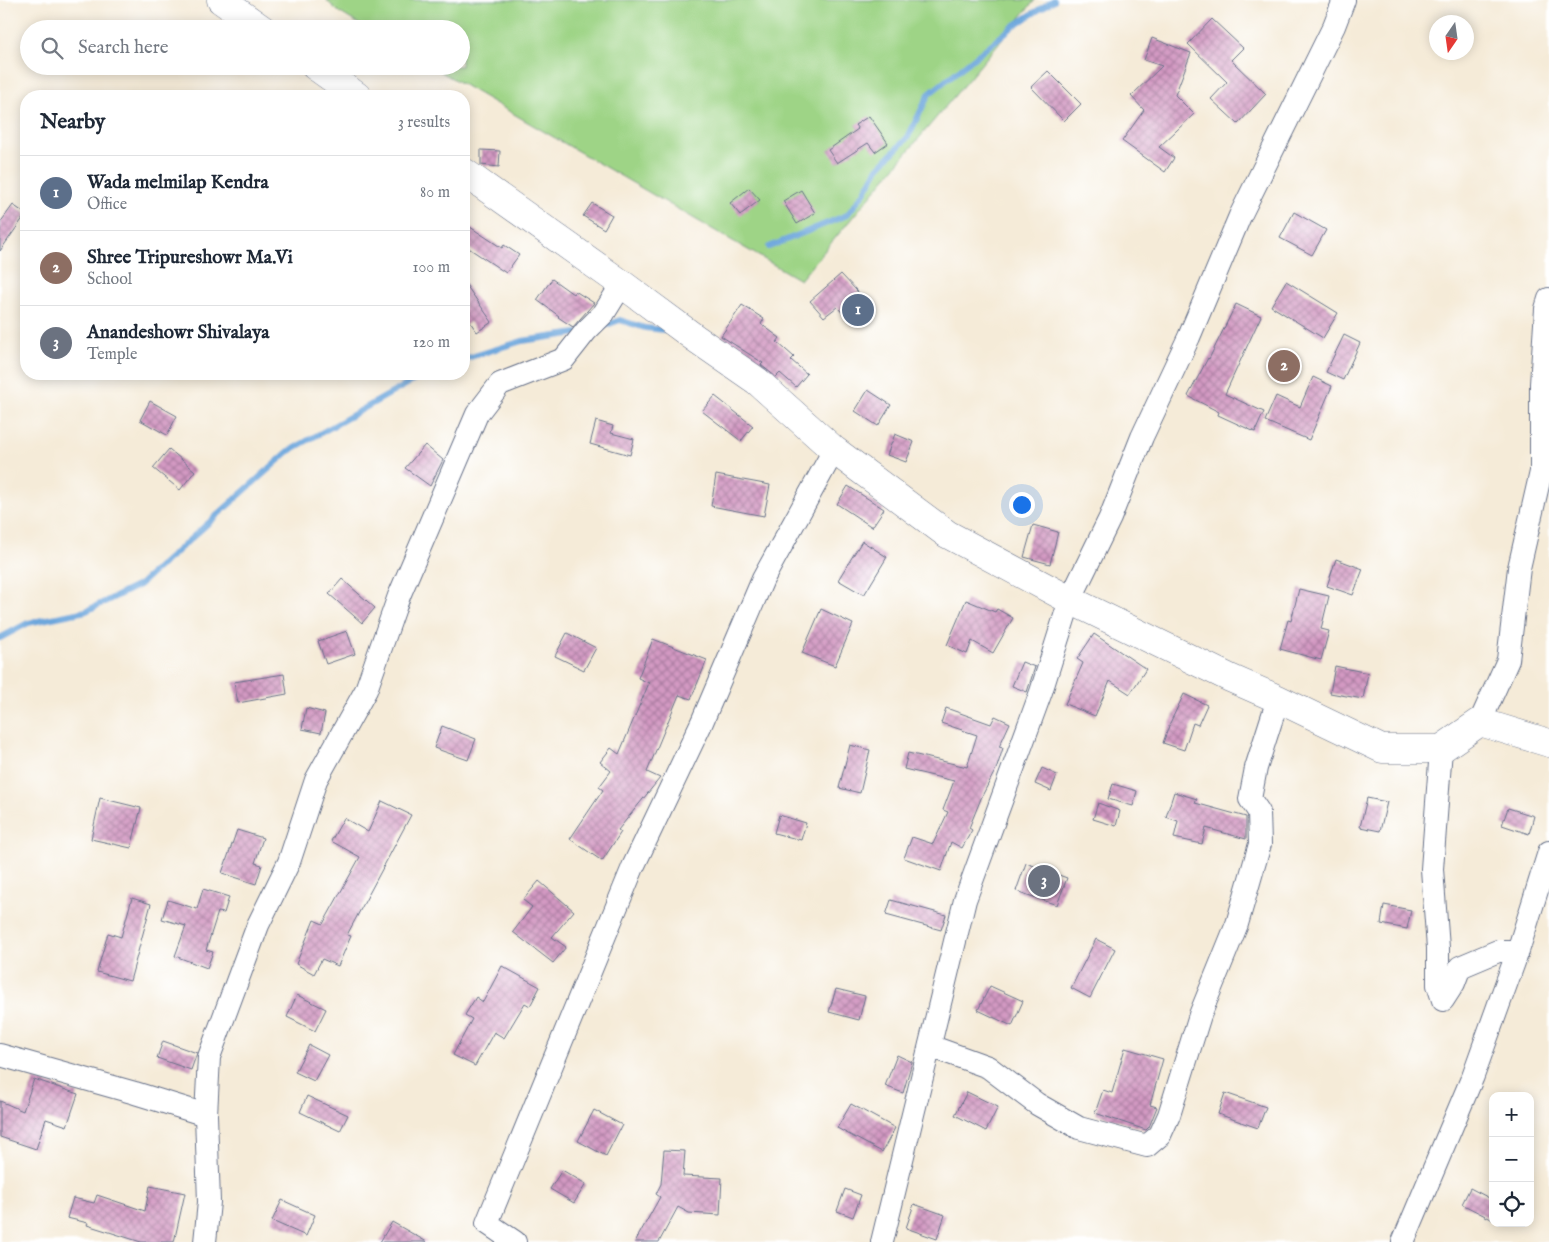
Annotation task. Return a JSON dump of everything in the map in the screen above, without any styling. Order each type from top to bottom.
[{"type":"main road","points":[[221,0],[249,20]]},
{"type":"main road","points":[[328,75],[349,90]]},
{"type":"main road","points":[[470,176],[757,381],[834,450],[947,534],[1070,600],[1382,749],[1441,749],[1480,722],[1549,743]]},
{"type":"street","points":[[882,1242],[964,900],[1041,692],[1070,600],[1110,518],[1142,437],[1189,337],[1240,216],[1334,26],[1344,0]]},
{"type":"street","points":[[205,1242],[209,1202],[206,1115],[209,1057],[258,925],[289,862],[316,780],[366,690],[399,596],[477,414],[500,384],[564,359],[586,331],[604,313],[622,284]]},
{"type":"street","points":[[1480,722],[1508,660],[1519,568],[1541,472],[1541,384],[1546,309],[1549,299]]},
{"type":"street","points":[[515,1242],[487,1223],[494,1205],[633,867],[702,722],[763,579],[834,450]]},
{"type":"street","points":[[930,1046],[988,1067],[1037,1104],[1080,1128],[1147,1146],[1160,1135],[1170,1115],[1200,1015],[1237,924],[1260,844],[1259,812],[1250,799],[1256,768],[1278,698]]},
{"type":"street","points":[[1441,749],[1432,868],[1438,948],[1438,985],[1443,1000],[1454,983],[1460,967],[1498,951],[1518,951]]},
{"type":"street","points":[[1403,1242],[1473,1076],[1518,951],[1549,852]]},
{"type":"street","points":[[0,1055],[206,1115]]},
{"type":"green space","points":[[326,0],[1035,0],[800,280],[447,75],[470,75],[470,20],[352,20],[339,12]]},
{"type":"building","points":[[1212,19],[1243,48],[1231,60],[1266,94],[1238,124],[1211,99],[1227,82],[1188,44]]},
{"type":"building","points":[[1152,38],[1191,53],[1175,95],[1194,114],[1159,147],[1174,158],[1165,172],[1122,141],[1144,110],[1131,96],[1162,66],[1144,60]]},
{"type":"building","points":[[1048,71],[1081,104],[1064,121],[1031,87]]},
{"type":"building","points":[[869,116],[888,143],[875,152],[868,143],[837,163],[828,150],[858,129],[855,125]]},
{"type":"building","points":[[481,150],[500,151],[499,167],[481,165]]},
{"type":"building","points":[[749,188],[760,200],[740,215],[730,203]]},
{"type":"building","points":[[801,190],[815,213],[797,224],[783,201]]},
{"type":"building","points":[[592,203],[612,215],[604,229],[583,216]]},
{"type":"building","points":[[13,205],[20,210],[20,223],[0,251],[0,223]]},
{"type":"building","points":[[1294,212],[1326,230],[1312,255],[1280,238]]},
{"type":"building","points":[[470,227],[502,248],[504,245],[519,255],[506,273],[470,249]]},
{"type":"building","points":[[841,274],[872,307],[853,324],[837,307],[824,317],[810,301]]},
{"type":"building","points":[[552,279],[573,294],[575,291],[594,303],[573,327],[537,300]]},
{"type":"building","points":[[1286,281],[1338,313],[1323,338],[1271,306]]},
{"type":"building","points":[[470,291],[492,322],[477,332],[470,322]]},
{"type":"building","points":[[1236,304],[1261,316],[1225,394],[1264,412],[1255,432],[1218,415],[1219,412],[1188,396],[1209,359]]},
{"type":"building","points":[[742,305],[764,319],[761,324],[780,338],[777,342],[794,357],[791,360],[807,374],[796,387],[780,373],[776,377],[761,365],[763,363],[721,336]]},
{"type":"building","points":[[1344,335],[1360,343],[1343,380],[1326,372]]},
{"type":"building","points":[[1313,377],[1332,386],[1309,440],[1265,421],[1276,396],[1300,407]]},
{"type":"building","points":[[868,390],[891,405],[878,426],[855,411]]},
{"type":"building","points":[[715,396],[753,426],[741,441],[702,411]]},
{"type":"building","points":[[150,401],[177,416],[167,435],[140,420]]},
{"type":"building","points":[[596,421],[613,426],[611,433],[634,439],[630,455],[590,444]]},
{"type":"building","points":[[895,434],[914,442],[906,462],[887,455]]},
{"type":"building","points":[[425,445],[443,460],[430,486],[405,468]]},
{"type":"building","points":[[169,449],[195,471],[180,490],[153,468]]},
{"type":"building","points":[[716,475],[770,485],[764,516],[711,506]]},
{"type":"building","points":[[848,486],[884,509],[872,527],[837,504]]},
{"type":"building","points":[[1033,525],[1058,532],[1050,564],[1024,557]]},
{"type":"building","points":[[862,541],[887,557],[864,595],[838,580]]},
{"type":"building","points":[[1336,559],[1363,569],[1353,595],[1327,586]]},
{"type":"building","points":[[342,579],[375,608],[362,623],[329,594]]},
{"type":"building","points":[[1299,589],[1329,596],[1321,629],[1329,631],[1321,660],[1280,649],[1288,620],[1291,621]]},
{"type":"building","points":[[966,600],[995,612],[997,609],[1013,618],[993,653],[972,641],[967,654],[947,645]]},
{"type":"building","points":[[821,609],[853,624],[835,666],[802,653]]},
{"type":"building","points":[[347,631],[355,654],[326,664],[318,641]]},
{"type":"building","points":[[567,633],[596,648],[584,670],[555,656]]},
{"type":"building","points":[[1094,634],[1146,669],[1130,694],[1110,681],[1095,716],[1065,704],[1083,663],[1077,659]]},
{"type":"building","points":[[653,639],[707,660],[691,699],[679,695],[647,772],[660,778],[618,830],[621,832],[602,861],[570,839],[603,790],[599,787],[611,771],[600,762],[611,748],[619,754],[649,683],[638,678]]},
{"type":"building","points":[[1022,662],[1035,667],[1027,692],[1012,686]]},
{"type":"building","points":[[1335,666],[1368,673],[1363,699],[1330,693]]},
{"type":"building","points":[[284,674],[287,694],[238,703],[234,682]]},
{"type":"building","points":[[1184,694],[1207,705],[1198,725],[1193,723],[1184,750],[1163,743]]},
{"type":"building","points":[[306,708],[325,713],[321,733],[302,729]]},
{"type":"building","points":[[946,708],[991,724],[995,716],[1010,723],[999,747],[1003,748],[997,767],[982,796],[969,828],[972,830],[962,848],[951,842],[941,871],[904,858],[912,837],[933,844],[948,812],[943,810],[954,781],[904,769],[908,753],[967,767],[977,735],[941,723]]},
{"type":"building","points":[[442,726],[476,739],[468,760],[434,748]]},
{"type":"building","points":[[850,745],[870,750],[860,793],[839,788]]},
{"type":"building","points":[[1042,768],[1057,775],[1051,791],[1035,784]]},
{"type":"building","points":[[1113,784],[1137,791],[1133,806],[1108,799]]},
{"type":"building","points":[[1174,792],[1197,799],[1195,803],[1246,817],[1246,839],[1206,828],[1202,844],[1174,838],[1178,821],[1166,817]]},
{"type":"building","points":[[100,798],[141,808],[131,848],[91,839]]},
{"type":"building","points":[[1367,798],[1387,802],[1380,831],[1360,827]]},
{"type":"building","points":[[382,801],[411,815],[347,935],[351,936],[338,966],[322,959],[314,974],[296,964],[314,920],[323,924],[360,857],[331,841],[344,818],[368,832]]},
{"type":"building","points":[[1098,803],[1120,811],[1116,826],[1093,819]]},
{"type":"building","points":[[1508,808],[1534,816],[1529,834],[1502,825]]},
{"type":"building","points":[[779,815],[806,823],[801,840],[774,833]]},
{"type":"building","points":[[237,830],[263,838],[255,863],[262,865],[256,884],[222,873]]},
{"type":"building","points":[[1026,863],[1067,878],[1057,905],[1016,891]]},
{"type":"building","points":[[539,881],[574,911],[552,937],[566,947],[553,963],[513,932],[532,907],[523,900]]},
{"type":"building","points":[[203,889],[229,897],[224,913],[218,912],[206,950],[213,952],[207,968],[175,956],[186,926],[162,919],[168,900],[197,909]]},
{"type":"building","points":[[132,898],[151,904],[130,981],[97,972],[108,933],[121,937]]},
{"type":"building","points":[[891,900],[946,915],[941,930],[886,915]]},
{"type":"building","points":[[1384,905],[1411,910],[1407,929],[1381,924]]},
{"type":"building","points":[[1096,939],[1115,949],[1090,998],[1071,988]]},
{"type":"building","points":[[502,966],[540,987],[530,1006],[525,1003],[504,1038],[494,1032],[475,1066],[453,1055],[472,1019],[465,1015],[476,997],[483,1002]]},
{"type":"building","points":[[990,986],[1023,1001],[1012,1026],[978,1010]]},
{"type":"building","points":[[836,989],[865,996],[859,1020],[829,1012]]},
{"type":"building","points":[[297,995],[326,1009],[315,1031],[287,1017]]},
{"type":"building","points":[[163,1041],[197,1053],[191,1070],[157,1058]]},
{"type":"building","points":[[309,1045],[328,1055],[314,1081],[295,1072]]},
{"type":"building","points":[[1125,1048],[1163,1059],[1150,1105],[1157,1107],[1146,1130],[1095,1113],[1103,1090],[1112,1093]]},
{"type":"building","points":[[897,1055],[912,1062],[903,1093],[885,1086]]},
{"type":"building","points":[[34,1079],[78,1094],[67,1126],[46,1119],[36,1149],[0,1137],[0,1101],[23,1111]]},
{"type":"building","points":[[967,1092],[998,1107],[986,1131],[955,1115]]},
{"type":"building","points":[[1225,1093],[1266,1107],[1258,1128],[1218,1114]]},
{"type":"building","points":[[307,1096],[348,1115],[340,1131],[300,1112]]},
{"type":"building","points":[[851,1104],[895,1128],[882,1152],[837,1128]]},
{"type":"building","points":[[594,1110],[622,1125],[606,1156],[578,1141]]},
{"type":"building","points":[[664,1150],[685,1151],[683,1176],[722,1178],[720,1215],[689,1213],[678,1207],[659,1242],[635,1242],[660,1197],[656,1194],[661,1184]]},
{"type":"building","points":[[562,1170],[586,1184],[574,1203],[550,1189]]},
{"type":"building","points":[[150,1186],[185,1193],[174,1242],[141,1242],[87,1225],[88,1223],[67,1218],[73,1198],[94,1203],[97,1195],[145,1211]]},
{"type":"building","points":[[1470,1188],[1489,1198],[1489,1218],[1462,1204]]},
{"type":"building","points":[[845,1189],[861,1195],[853,1217],[837,1211]]},
{"type":"building","points":[[282,1200],[315,1215],[306,1236],[272,1221]]},
{"type":"building","points":[[914,1204],[945,1215],[937,1239],[906,1228]]},
{"type":"building","points":[[392,1222],[427,1242],[380,1242]]},
{"type":"waterway","points":[[769,247],[847,215],[864,193],[878,168],[908,137],[929,94],[1015,25],[1054,0]]},
{"type":"waterway","points":[[601,327],[620,320],[645,328],[665,330]]},
{"type":"waterway","points":[[470,357],[522,341],[577,333]]},
{"type":"waterway","points":[[0,638],[28,623],[86,611],[139,585],[289,451],[414,380]]},
{"type":"place","name":"Wada melmilap Kendra","points":[[858,310]]},
{"type":"place","name":"Shree Tripureshowr Ma.Vi","points":[[1284,366]]},
{"type":"place","name":"Anandeshowr Shivalaya","points":[[1044,881]]}]
